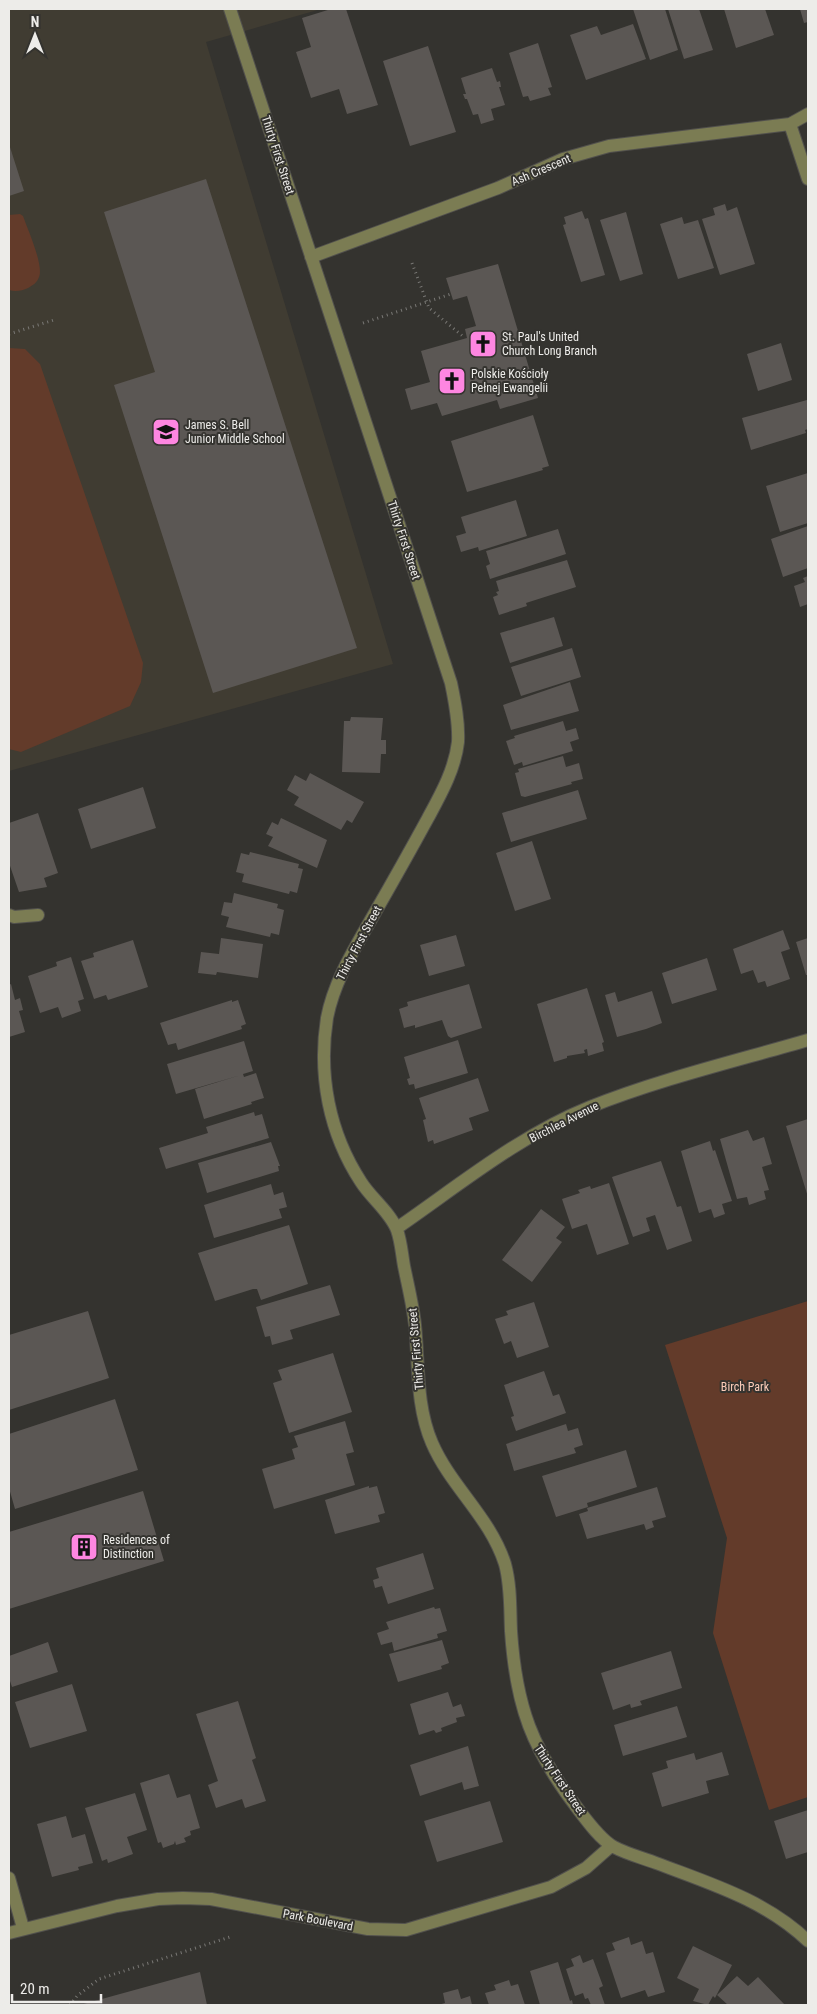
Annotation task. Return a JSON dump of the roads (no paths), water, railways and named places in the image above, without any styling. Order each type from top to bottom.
[{"type":"street","name":"Thirty First Street","points":[[230,9],[451,682],[456,711],[458,741],[453,768],[437,803],[339,979],[328,1013],[324,1048],[324,1083],[331,1117],[344,1150],[361,1182],[396,1228],[415,1320],[418,1389],[424,1417],[432,1443],[449,1472],[485,1520],[496,1540],[506,1568],[510,1592],[511,1632],[518,1694],[526,1720],[538,1748],[554,1776],[580,1812],[611,1846],[753,1901],[778,1916],[808,1940]]},
{"type":"street","name":"Ash Crescent","points":[[311,257],[498,188],[563,159],[609,146],[790,124],[808,114]]},
{"type":"street","points":[[790,124],[808,179]]},
{"type":"street","points":[[9,915],[14,917],[38,915]]},
{"type":"street","name":"Birchlea Avenue","points":[[396,1228],[496,1159],[589,1107],[808,1040]]},
{"type":"street","name":"Park Boulevard","points":[[9,1933],[117,1906],[158,1899],[183,1898],[211,1899],[368,1929],[406,1930],[550,1887],[586,1868],[611,1846]]},
{"type":"street","points":[[9,1878],[23,1928]]},
{"type":"place","name":"St. Paul's United Church Long Branch","points":[[483,344]]},
{"type":"place","name":"Polskie Kościoły Pełnej Ewangelii","points":[[452,381]]},
{"type":"place","name":"James S. Bell Junior Middle School","points":[[166,432]]},
{"type":"place","name":"Residences of Distinction","points":[[84,1547]]},
{"type":"park label","name":"Birch Park","points":[[745,1387]]}]
